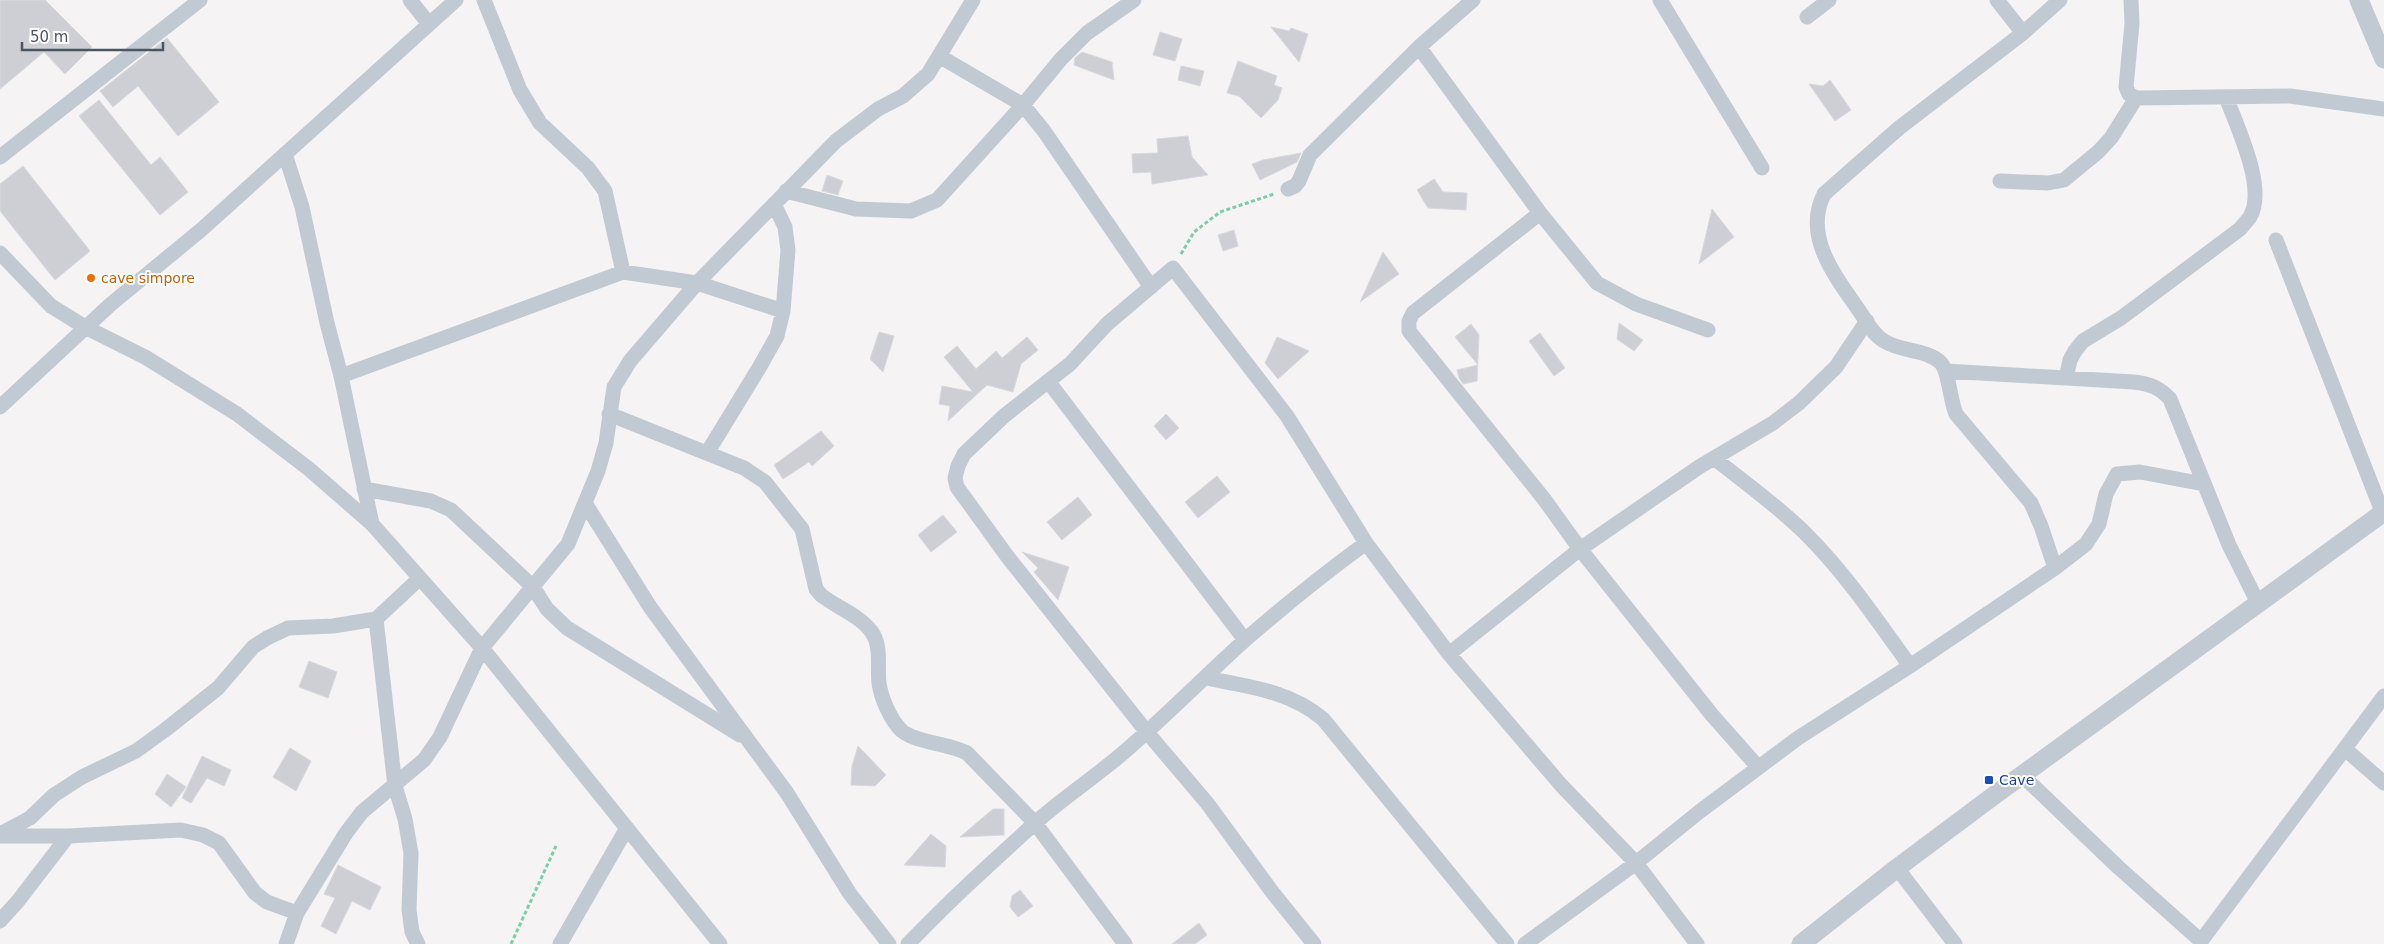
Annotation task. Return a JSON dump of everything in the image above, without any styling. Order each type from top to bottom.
[{"type":"street","points":[[0,157],[200,0]]},
{"type":"street","points":[[410,0],[429,24]]},
{"type":"street","points":[[0,407],[85,327],[201,230],[456,0]]},
{"type":"street","points":[[484,0],[520,90],[540,123],[588,168],[605,191],[623,272]]},
{"type":"street","points":[[286,944],[297,913],[346,833],[362,812],[424,760],[440,737],[482,648],[568,544],[606,443],[614,387],[630,361],[697,283],[836,141],[878,110],[903,96],[928,74],[973,0]]},
{"type":"street","points":[[786,190],[856,209],[911,211],[937,200],[1060,60],[1087,33],[1134,0]]},
{"type":"street","points":[[1288,189],[1295,186],[1299,181],[1310,155],[1419,47],[1473,0]]},
{"type":"street","points":[[1660,0],[1762,168]]},
{"type":"street","points":[[1807,17],[1829,0]]},
{"type":"street","points":[[1997,0],[2023,33]]},
{"type":"street","points":[[2055,568],[2031,503],[1956,414],[1951,400],[1946,371],[1940,362],[1929,356],[1884,342],[1874,334],[1867,321],[1836,278],[1823,253],[1816,224],[1819,204],[1824,194],[1899,128],[2023,33],[2060,0]]},
{"type":"street","points":[[2130,0],[2132,24],[2126,87],[2129,94],[2136,98],[2290,96],[2384,109]]},
{"type":"street","points":[[2359,0],[2384,58]]},
{"type":"street","points":[[1419,47],[1540,213],[1598,283],[1636,304],[1708,330]]},
{"type":"street","points":[[939,56],[1023,104],[1044,131],[1151,287]]},
{"type":"street","points":[[2066,378],[2072,355],[2083,341],[2121,318],[2232,235],[2250,216],[2255,190],[2253,176],[2226,97]]},
{"type":"street","points":[[2000,181],[2048,183],[2064,180],[2098,152],[2110,138],[2136,98]]},
{"type":"street","points":[[285,154],[302,207],[326,323],[341,376],[372,524]]},
{"type":"street","points":[[707,453],[760,368],[776,336],[782,311],[788,250],[785,227],[774,204]]},
{"type":"street","points":[[1540,213],[1413,313],[1409,321],[1409,331],[1544,499],[1580,549],[1712,715],[1758,767]]},
{"type":"street","points":[[1801,944],[1897,868],[2383,513],[2276,240]]},
{"type":"street","points":[[0,253],[51,306],[85,327],[145,357],[237,414],[309,469],[372,524],[482,648],[720,944]]},
{"type":"street","points":[[1314,944],[1273,893],[1207,803],[1146,731],[1007,556],[957,487],[955,478],[964,454],[1004,416],[1070,364],[1107,324],[1173,268],[1287,416],[1366,543],[1449,654],[1561,785],[1636,863],[1697,944]]},
{"type":"street","points":[[341,376],[623,272],[697,283],[782,311]]},
{"type":"street","points":[[1449,654],[1580,549],[1714,458],[1773,424],[1817,388],[1836,367],[1867,321]]},
{"type":"street","points":[[1946,371],[2134,382],[2151,384],[2162,390],[2170,399],[2229,545],[2259,605]]},
{"type":"street","points":[[1048,381],[1245,640]]},
{"type":"street","points":[[609,414],[744,468],[765,482],[802,529],[816,589],[821,595],[872,631],[877,646],[879,684],[896,725],[912,736],[956,748],[967,753],[1035,823],[1126,944]]},
{"type":"street","points":[[1714,458],[1807,534],[1845,576],[1910,666]]},
{"type":"street","points":[[1525,944],[1636,863],[1758,767],[1832,715],[1910,666],[2055,568],[2086,544],[2099,524],[2106,494],[2118,474],[2140,472],[2204,484]]},
{"type":"street","points":[[364,489],[431,501],[451,510],[532,587],[547,609],[566,628],[748,739]]},
{"type":"street","points":[[585,503],[650,607],[787,793],[850,894],[890,944]]},
{"type":"street","points":[[908,944],[952,898],[1000,857],[1035,823],[1087,784],[1206,678],[1245,640],[1327,572],[1366,543]]},
{"type":"street","points":[[0,835],[30,818],[54,796],[82,777],[136,751],[191,711],[218,688],[252,647],[288,628],[332,626],[376,619],[420,578]]},
{"type":"street","points":[[376,619],[395,786],[405,819],[411,853],[409,910],[412,932],[418,944]]},
{"type":"street","points":[[1206,678],[1290,698],[1309,707],[1323,719],[1507,944]]},
{"type":"street","points":[[2023,776],[2118,867],[2201,942],[2384,696]]},
{"type":"street","points":[[2345,749],[2384,783]]},
{"type":"street","points":[[560,944],[627,828]]},
{"type":"street","points":[[0,835],[68,836],[181,830],[203,835],[219,843],[255,893],[267,902],[297,913]]},
{"type":"street","points":[[0,921],[18,901],[68,836]]},
{"type":"street","points":[[1897,868],[1956,944]]},
{"type":"path","points":[[1173,268],[1194,232],[1220,212],[1288,189]]},
{"type":"path","points":[[510,944],[556,846]]},
{"type":"building","points":[[0,0],[45,0],[92,47],[65,74],[44,52],[0,89]]},
{"type":"building","points":[[1271,27],[1289,31],[1291,28],[1308,34],[1299,62]]},
{"type":"building","points":[[1160,32],[1182,39],[1175,61],[1153,55]]},
{"type":"building","points":[[167,38],[219,102],[178,136],[138,86],[113,107],[100,91]]},
{"type":"building","points":[[1082,52],[1112,62],[1114,80],[1074,65],[1075,58]]},
{"type":"building","points":[[1238,61],[1277,76],[1274,85],[1282,88],[1278,100],[1261,118],[1239,96],[1227,93]]},
{"type":"building","points":[[1181,66],[1204,71],[1200,86],[1178,80]]},
{"type":"building","points":[[1830,80],[1851,110],[1835,121],[1809,84],[1823,86]]},
{"type":"building","points":[[99,100],[151,165],[160,157],[188,192],[160,215],[79,116]]},
{"type":"building","points":[[1188,136],[1192,157],[1208,175],[1152,184],[1151,172],[1133,173],[1132,154],[1158,153],[1157,139]]},
{"type":"building","points":[[1301,153],[1297,162],[1260,180],[1252,164],[1263,160]]},
{"type":"building","points":[[23,166],[90,251],[55,280],[0,211],[0,184]]},
{"type":"building","points":[[827,175],[843,181],[838,195],[822,191]]},
{"type":"building","points":[[1434,179],[1443,192],[1467,193],[1466,210],[1428,208],[1417,190]]},
{"type":"building","points":[[1712,209],[1734,237],[1699,264]]},
{"type":"building","points":[[1234,230],[1238,246],[1223,251],[1218,235]]},
{"type":"building","points":[[1383,252],[1399,274],[1360,302]]},
{"type":"building","points":[[1619,323],[1643,340],[1634,351],[1617,339]]},
{"type":"building","points":[[1471,324],[1479,335],[1478,365],[1455,337]]},
{"type":"building","points":[[879,332],[894,336],[883,372],[870,359]]},
{"type":"building","points":[[1540,333],[1565,368],[1554,376],[1529,341]]},
{"type":"building","points":[[1027,337],[1038,350],[1021,364],[1013,392],[987,385],[948,421],[950,406],[939,404],[942,386],[973,392],[944,357],[957,346],[976,369],[996,351],[1002,358]]},
{"type":"building","points":[[1277,337],[1309,351],[1278,379],[1265,363]]},
{"type":"building","points":[[1478,365],[1477,381],[1463,384],[1457,370]]},
{"type":"building","points":[[1166,414],[1179,428],[1166,440],[1154,426]]},
{"type":"building","points":[[821,431],[834,446],[812,466],[809,462],[783,479],[774,465]]},
{"type":"building","points":[[1217,476],[1230,492],[1198,518],[1185,502]]},
{"type":"building","points":[[1078,497],[1092,515],[1062,540],[1047,522]]},
{"type":"building","points":[[943,515],[957,532],[931,552],[918,535]]},
{"type":"building","points":[[1022,552],[1069,567],[1058,600],[1034,572],[1038,568]]},
{"type":"building","points":[[309,661],[337,672],[328,698],[299,687]]},
{"type":"building","points":[[858,746],[886,775],[875,786],[851,785],[852,766]]},
{"type":"building","points":[[290,748],[311,761],[296,791],[273,777]]},
{"type":"building","points":[[202,756],[231,770],[224,786],[207,778],[191,803],[182,798]]},
{"type":"building","points":[[167,774],[186,787],[171,807],[155,794]]},
{"type":"building","points":[[993,809],[1004,809],[1004,835],[960,837]]},
{"type":"building","points":[[931,834],[946,846],[945,867],[904,865]]},
{"type":"building","points":[[338,865],[381,887],[370,910],[352,901],[336,934],[321,926],[335,898],[324,894]]},
{"type":"building","points":[[1020,890],[1033,906],[1018,917],[1010,907],[1012,896]]},
{"type":"building","points":[[1199,923],[1207,935],[1195,944],[1172,944]]},
{"type":"place","name":"cave simpore","points":[[91,278]]},
{"type":"place","name":"Cave","points":[[1989,780]]}]
